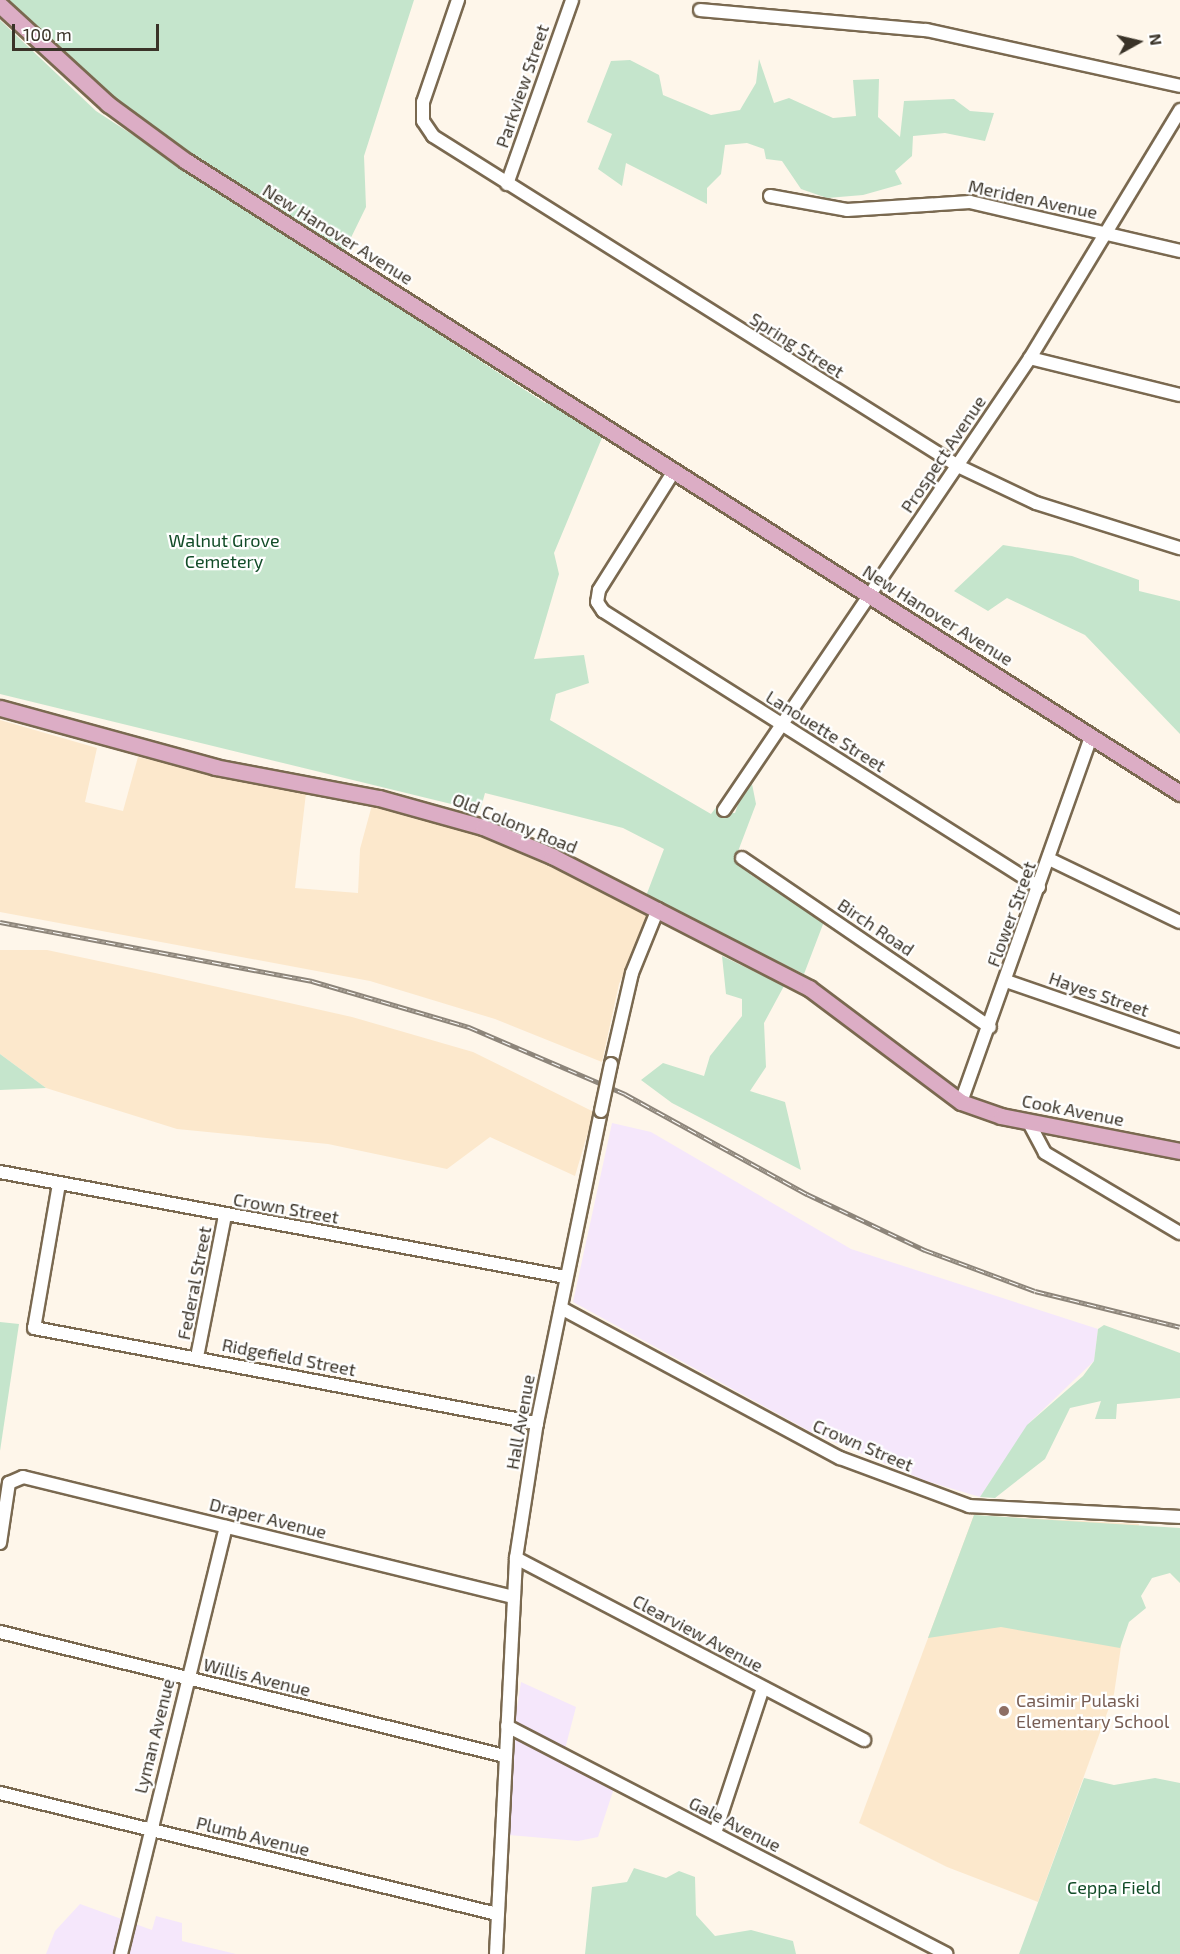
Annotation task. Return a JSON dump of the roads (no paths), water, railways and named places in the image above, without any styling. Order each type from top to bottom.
[{"type":"main road","name":"New Hanover Avenue","points":[[0,5],[100,98],[157,141],[1180,793]]},
{"type":"main road","name":"Old Colony Road","points":[[0,708],[215,767],[444,815],[521,842],[658,909],[809,988],[961,1102]]},
{"type":"main road","name":"Cook Avenue","points":[[961,1102],[1028,1121],[1180,1151]]},
{"type":"street","name":"Spring Street","points":[[458,0],[423,102],[423,121],[433,136],[958,466],[1036,503],[1180,548]]},
{"type":"street","name":"Parkview Street","points":[[507,184],[572,0]]},
{"type":"street","points":[[700,10],[926,30],[1180,86]]},
{"type":"street","name":"Prospect Avenue","points":[[724,810],[1030,358],[1180,110]]},
{"type":"street","name":"Meriden Avenue","points":[[770,196],[847,210],[970,202],[1180,251]]},
{"type":"street","points":[[1030,358],[1180,395]]},
{"type":"street","name":"Lanouette Street","points":[[674,471],[599,590],[597,602],[781,724],[1039,887]]},
{"type":"street","name":"Flower Street","points":[[961,1102],[990,1027],[1091,736]]},
{"type":"street","name":"Birch Road","points":[[742,858],[990,1027]]},
{"type":"street","points":[[1049,859],[1180,922]]},
{"type":"street","name":"Hall Avenue","points":[[496,1954],[516,1558],[537,1423],[611,1064],[632,974],[658,909]]},
{"type":"street","name":"Hayes Street","points":[[1006,981],[1180,1041]]},
{"type":"street","points":[[1028,1121],[1040,1149],[1180,1233]]},
{"type":"street","name":"Crown Street","points":[[0,1172],[566,1277]]},
{"type":"street","name":"Ridgefield Street","points":[[59,1184],[34,1328],[537,1423]]},
{"type":"street","name":"Federal Street","points":[[197,1358],[225,1215]]},
{"type":"street","name":"Crown Street","points":[[561,1308],[840,1458],[969,1506],[1180,1517]]},
{"type":"street","name":"Draper Avenue","points":[[0,1543],[14,1477],[513,1596]]},
{"type":"street","name":"Lyman Avenue","points":[[121,1954],[225,1527]]},
{"type":"street","name":"Clearview Avenue","points":[[516,1558],[864,1740]]},
{"type":"street","name":"Willis Avenue","points":[[0,1632],[505,1756]]},
{"type":"street","points":[[715,1833],[763,1688]]},
{"type":"street","name":"Gale Avenue","points":[[507,1726],[946,1954]]},
{"type":"street","name":"Plumb Avenue","points":[[0,1793],[497,1914]]},
{"type":"railway","points":[[0,922],[312,981],[469,1027],[625,1094],[807,1194],[925,1250],[1035,1291],[1180,1327]]},
{"type":"place","name":"Casimir Pulaski Elementary School","points":[[1004,1711]]},
{"type":"park label","name":"Walnut Grove Cemetery","points":[[224,551]]},
{"type":"park label","name":"Ceppa Field","points":[[1114,1887]]}]
